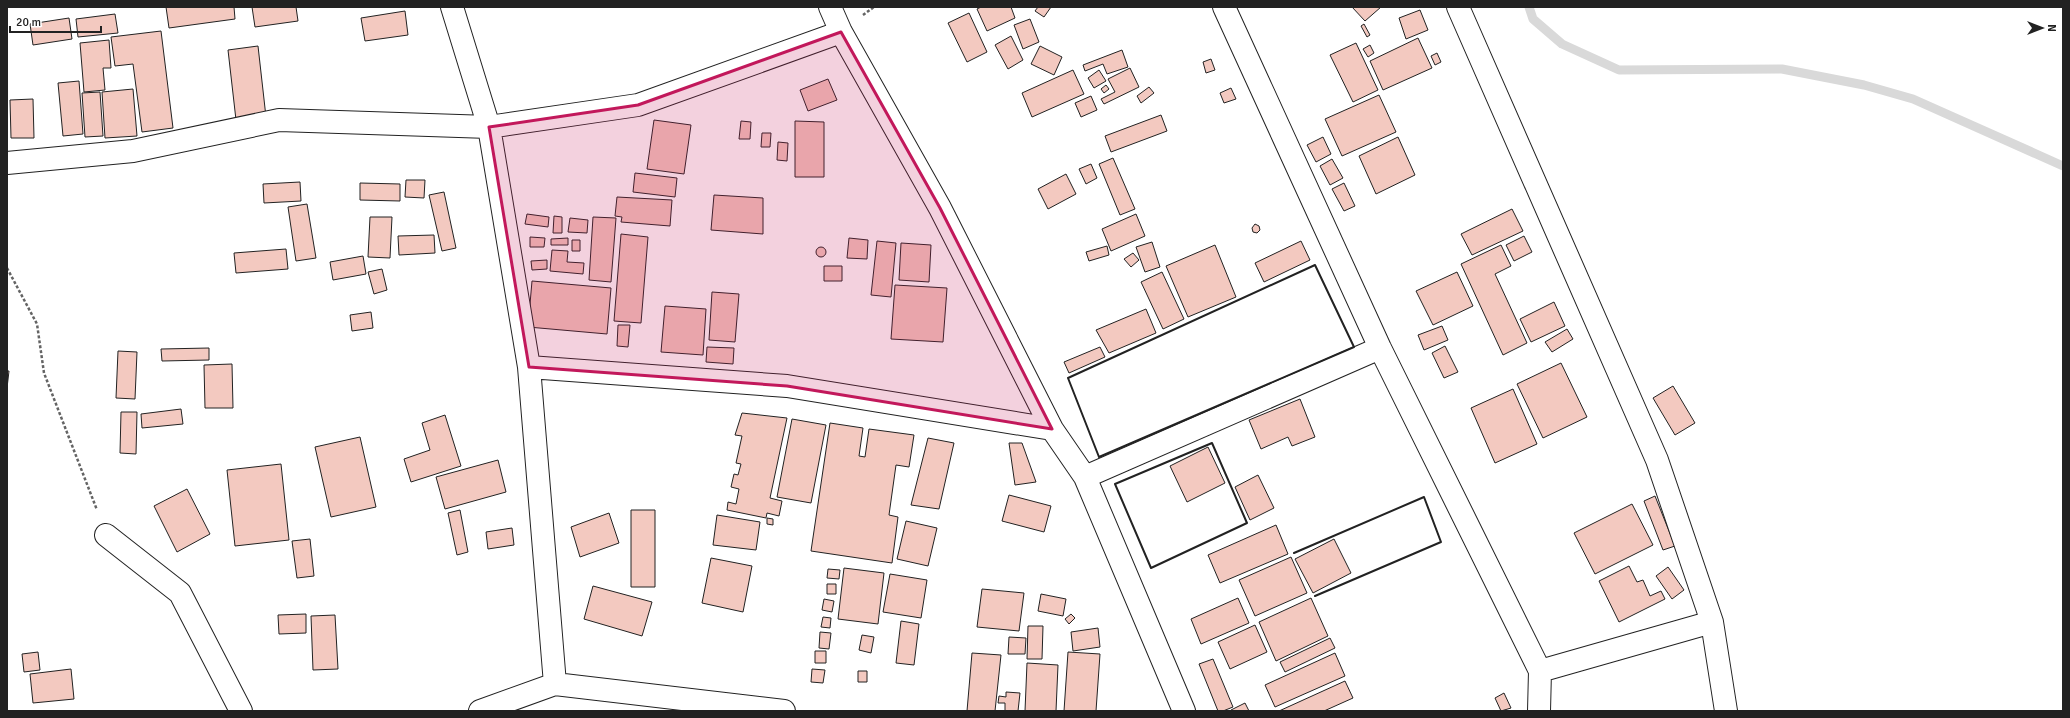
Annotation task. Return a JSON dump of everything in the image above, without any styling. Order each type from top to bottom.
[{"type":"street","points":[[452,7],[489,127],[528,367],[555,684]]},
{"type":"street","points":[[830,7],[841,32],[940,208],[1052,429],[1085,477],[1184,711]]},
{"type":"street","points":[[1224,7],[1380,348],[1540,671],[1539,711]]},
{"type":"street","points":[[1458,7],[1657,460],[1712,622],[1726,711]]},
{"type":"street","points":[[7,163],[133,151],[279,120],[489,127],[638,105],[841,32]]},
{"type":"street","points":[[1085,477],[1380,348]]},
{"type":"street","points":[[528,367],[787,386],[1052,429]]},
{"type":"street","points":[[106,535],[180,593],[241,711]]},
{"type":"street","points":[[1540,671],[1712,622]]},
{"type":"street","points":[[480,711],[555,684],[784,711]]},
{"type":"path","points":[[7,268],[37,324],[44,373],[106,535]]},
{"type":"highlighted area","points":[[841,32],[940,208],[1052,429],[787,386],[529,367],[489,127],[638,105]]},
{"type":"building","points":[[166,7],[234,7],[235,19],[169,28]]},
{"type":"building","points":[[252,7],[296,7],[298,21],[255,27]]},
{"type":"building","points":[[981,7],[1011,7],[1015,18],[987,31],[977,9]]},
{"type":"building","points":[[1038,7],[1051,7],[1044,17],[1035,11]]},
{"type":"building","points":[[1352,7],[1381,7],[1365,21]]},
{"type":"building","points":[[1420,10],[1428,30],[1406,39],[1399,18]]},
{"type":"building","points":[[405,11],[408,35],[365,41],[361,18]]},
{"type":"building","points":[[969,13],[987,52],[967,62],[948,23]]},
{"type":"building","points":[[115,14],[118,33],[78,37],[76,19]]},
{"type":"building","points":[[69,18],[72,39],[33,45],[30,24]]},
{"type":"building","points":[[1030,19],[1039,42],[1023,49],[1014,25]]},
{"type":"building","points":[[1364,24],[1370,35],[1367,37],[1361,26]]},
{"type":"building","points":[[161,31],[173,128],[142,132],[133,64],[115,66],[111,37]]},
{"type":"building","points":[[1011,36],[1023,60],[1008,69],[995,45]]},
{"type":"building","points":[[1418,38],[1432,68],[1383,90],[1370,61]]},
{"type":"building","points":[[109,40],[111,68],[103,68],[105,90],[84,92],[80,43]]},
{"type":"building","points":[[1356,43],[1378,90],[1353,102],[1330,55]]},
{"type":"building","points":[[1370,45],[1374,53],[1368,57],[1363,49]]},
{"type":"building","points":[[258,46],[266,117],[236,120],[228,50]]},
{"type":"building","points":[[1040,46],[1062,57],[1054,75],[1031,64]]},
{"type":"building","points":[[1122,50],[1128,67],[1107,74],[1103,64],[1085,71],[1083,65]]},
{"type":"building","points":[[1437,53],[1441,62],[1435,65],[1431,56]]},
{"type":"building","points":[[1211,59],[1215,70],[1206,73],[1203,62]]},
{"type":"building","points":[[1130,68],[1139,87],[1104,104],[1101,99],[1115,92],[1108,79]]},
{"type":"building","points":[[1073,70],[1084,94],[1032,117],[1022,93]]},
{"type":"building","points":[[1099,70],[1106,81],[1094,88],[1088,78]]},
{"type":"building","points":[[828,79],[837,100],[808,111],[800,90]]},
{"type":"building","points":[[79,81],[83,134],[63,136],[58,83]]},
{"type":"building","points":[[1106,85],[1109,89],[1104,93],[1101,89]]},
{"type":"building","points":[[1149,87],[1154,93],[1141,103],[1137,96]]},
{"type":"building","points":[[1231,88],[1236,99],[1224,103],[1220,93]]},
{"type":"building","points":[[133,89],[137,136],[105,138],[102,92]]},
{"type":"building","points":[[100,92],[103,136],[85,137],[82,93]]},
{"type":"building","points":[[1379,95],[1396,132],[1342,156],[1325,119]]},
{"type":"building","points":[[1091,96],[1097,110],[1081,117],[1075,103]]},
{"type":"building","points":[[33,99],[34,138],[11,138],[10,100]]},
{"type":"building","points":[[1161,115],[1167,131],[1111,152],[1105,136]]},
{"type":"building","points":[[654,120],[691,125],[684,174],[647,169]]},
{"type":"building","points":[[741,121],[751,122],[750,139],[739,139]]},
{"type":"building","points":[[795,121],[824,122],[824,177],[795,177]]},
{"type":"building","points":[[762,133],[771,133],[770,147],[761,147]]},
{"type":"building","points":[[1323,137],[1331,154],[1316,162],[1307,145]]},
{"type":"building","points":[[1398,137],[1415,175],[1376,194],[1359,156]]},
{"type":"building","points":[[778,142],[788,143],[787,161],[777,160]]},
{"type":"building","points":[[1113,158],[1135,209],[1120,215],[1099,164]]},
{"type":"building","points":[[1332,159],[1343,178],[1330,185],[1320,166]]},
{"type":"building","points":[[1091,164],[1097,178],[1086,184],[1079,169]]},
{"type":"building","points":[[635,173],[677,178],[675,197],[633,192]]},
{"type":"building","points":[[1066,174],[1076,194],[1048,209],[1038,189]]},
{"type":"building","points":[[406,180],[425,180],[424,198],[405,197]]},
{"type":"building","points":[[300,182],[301,201],[264,203],[263,184]]},
{"type":"building","points":[[360,183],[400,184],[400,201],[360,200]]},
{"type":"building","points":[[1344,183],[1355,206],[1344,211],[1332,189]]},
{"type":"building","points":[[444,192],[456,248],[442,251],[429,195]]},
{"type":"building","points":[[714,195],[763,198],[763,234],[711,230]]},
{"type":"building","points":[[617,197],[672,200],[670,226],[621,222],[622,217],[615,216]]},
{"type":"building","points":[[307,204],[316,258],[296,261],[288,207]]},
{"type":"building","points":[[1512,209],[1523,231],[1472,255],[1461,234]]},
{"type":"building","points":[[527,214],[549,217],[548,227],[525,224]]},
{"type":"building","points":[[1136,214],[1145,236],[1111,251],[1102,229]]},
{"type":"building","points":[[554,216],[562,217],[562,233],[553,233]]},
{"type":"building","points":[[370,217],[392,217],[390,258],[368,257]]},
{"type":"building","points":[[593,217],[616,218],[611,282],[589,280]]},
{"type":"building","points":[[570,218],[588,220],[587,233],[568,232]]},
{"type":"building","points":[[1255,224],[1259,226],[1260,230],[1257,233],[1253,232],[1252,228]]},
{"type":"building","points":[[621,234],[648,237],[641,323],[614,321]]},
{"type":"building","points":[[434,235],[435,253],[399,255],[398,236]]},
{"type":"building","points":[[1524,236],[1532,252],[1514,261],[1506,245]]},
{"type":"building","points":[[530,237],[545,238],[544,247],[530,247]]},
{"type":"building","points":[[568,238],[568,245],[551,245],[551,239]]},
{"type":"building","points":[[849,238],[868,240],[867,259],[847,258]]},
{"type":"building","points":[[572,240],[580,240],[580,251],[572,251]]},
{"type":"building","points":[[877,241],[896,243],[891,297],[871,295]]},
{"type":"building","points":[[1301,241],[1310,260],[1264,282],[1255,263]]},
{"type":"building","points":[[1152,242],[1160,267],[1145,272],[1136,247]]},
{"type":"building","points":[[901,243],[931,245],[929,282],[899,280]]},
{"type":"building","points":[[1215,245],[1236,297],[1188,317],[1166,266]]},
{"type":"building","points":[[1501,245],[1511,266],[1495,274],[1527,343],[1503,355],[1461,264]]},
{"type":"building","points":[[1107,246],[1109,255],[1089,261],[1086,252]]},
{"type":"building","points":[[819,247],[823,247],[826,252],[823,257],[819,257],[816,254],[816,250]]},
{"type":"building","points":[[286,249],[288,269],[236,273],[234,253]]},
{"type":"building","points":[[552,250],[568,251],[567,262],[584,263],[583,274],[550,271]]},
{"type":"building","points":[[1133,253],[1139,260],[1131,267],[1124,259]]},
{"type":"building","points":[[363,256],[366,274],[333,280],[330,262]]},
{"type":"building","points":[[547,260],[547,269],[532,270],[531,261]]},
{"type":"building","points":[[824,266],[842,266],[842,281],[824,281]]},
{"type":"building","points":[[382,269],[387,290],[374,294],[368,272]]},
{"type":"building","points":[[1162,272],[1184,319],[1163,329],[1141,282]]},
{"type":"building","points":[[1457,272],[1473,306],[1433,325],[1416,291]]},
{"type":"building","points":[[532,281],[611,288],[607,334],[528,327]]},
{"type":"building","points":[[895,285],[947,288],[943,342],[891,339]]},
{"type":"building","points":[[712,292],[739,294],[735,342],[709,340]]},
{"type":"building","points":[[1554,302],[1565,326],[1531,342],[1520,319]]},
{"type":"building","points":[[665,306],[706,309],[703,355],[661,352]]},
{"type":"building","points":[[1146,309],[1156,333],[1109,353],[1096,330]]},
{"type":"building","points":[[371,312],[373,328],[352,331],[350,315]]},
{"type":"building","points":[[618,325],[630,325],[628,347],[617,346]]},
{"type":"building","points":[[1442,326],[1448,340],[1424,350],[1418,335]]},
{"type":"building","points":[[1567,329],[1573,339],[1552,352],[1545,342]]},
{"type":"building","points":[[1445,346],[1458,372],[1444,378],[1432,353]]},
{"type":"building","points":[[707,347],[734,348],[733,364],[706,362]]},
{"type":"building","points":[[1100,347],[1105,357],[1069,373],[1064,362]]},
{"type":"building","points":[[209,348],[209,360],[162,361],[161,349]]},
{"type":"building","points":[[118,351],[137,352],[135,399],[116,398]]},
{"type":"building","points":[[1561,363],[1587,417],[1543,438],[1517,384]]},
{"type":"building","points":[[232,364],[233,408],[205,408],[204,365]]},
{"type":"building","points":[[7,371],[9,371],[7,388]]},
{"type":"building","points":[[1673,386],[1695,423],[1675,435],[1653,398]]},
{"type":"building","points":[[1513,389],[1537,444],[1495,463],[1471,408]]},
{"type":"building","points":[[1300,399],[1315,437],[1292,446],[1288,437],[1261,449],[1249,420]]},
{"type":"building","points":[[181,409],[183,424],[142,428],[141,414]]},
{"type":"building","points":[[121,412],[137,412],[136,454],[120,453]]},
{"type":"building","points":[[742,413],[787,418],[770,498],[782,501],[779,516],[767,513],[766,518],[727,510],[728,502],[736,504],[739,489],[731,487],[734,474],[738,475],[741,464],[736,463],[742,436],[735,435]]},
{"type":"building","points":[[445,415],[461,466],[411,482],[404,459],[430,450],[422,423]]},
{"type":"building","points":[[792,419],[826,425],[811,503],[777,497]]},
{"type":"building","points":[[830,423],[863,428],[859,456],[865,457],[869,429],[914,435],[909,467],[896,465],[889,515],[898,517],[892,563],[811,551]]},
{"type":"building","points":[[360,437],[376,507],[331,517],[315,447]]},
{"type":"building","points":[[928,438],[954,443],[939,509],[911,505]]},
{"type":"building","points":[[1009,443],[1022,443],[1036,482],[1015,485]]},
{"type":"building","points":[[1208,447],[1225,483],[1187,502],[1170,466]]},
{"type":"building","points":[[498,460],[506,492],[445,509],[436,477]]},
{"type":"building","points":[[281,464],[289,540],[235,546],[227,470]]},
{"type":"building","points":[[1258,475],[1274,508],[1250,520],[1235,487]]},
{"type":"building","points":[[187,489],[210,534],[177,552],[154,506]]},
{"type":"building","points":[[1009,495],[1051,506],[1044,532],[1002,521]]},
{"type":"building","points":[[1655,496],[1675,546],[1663,550],[1644,501]]},
{"type":"building","points":[[1632,504],[1653,545],[1595,574],[1574,533]]},
{"type":"building","points":[[460,510],[468,552],[457,555],[448,513]]},
{"type":"building","points":[[631,510],[655,510],[655,587],[631,587]]},
{"type":"building","points":[[609,513],[619,543],[580,557],[571,527]]},
{"type":"building","points":[[717,515],[760,522],[756,550],[713,545]]},
{"type":"building","points":[[767,518],[773,519],[773,525],[767,524]]},
{"type":"building","points":[[906,521],[937,528],[928,566],[897,559]]},
{"type":"building","points":[[1276,525],[1288,554],[1220,583],[1208,555]]},
{"type":"building","points":[[512,528],[514,545],[488,549],[486,532]]},
{"type":"building","points":[[310,539],[314,576],[297,578],[292,541]]},
{"type":"building","points":[[1334,539],[1351,573],[1313,593],[1295,559]]},
{"type":"building","points":[[1291,557],[1307,593],[1255,616],[1239,580]]},
{"type":"building","points":[[711,558],[752,566],[743,612],[702,603]]},
{"type":"building","points":[[1629,566],[1637,582],[1643,580],[1650,596],[1661,591],[1665,599],[1619,622],[1599,581]]},
{"type":"building","points":[[1668,567],[1684,590],[1672,599],[1656,576]]},
{"type":"building","points":[[844,568],[884,573],[878,624],[838,619]]},
{"type":"building","points":[[828,569],[840,570],[839,579],[827,578]]},
{"type":"building","points":[[890,574],[927,580],[921,618],[883,612]]},
{"type":"building","points":[[827,584],[836,584],[836,594],[827,594]]},
{"type":"building","points":[[593,586],[652,602],[642,636],[584,619]]},
{"type":"building","points":[[982,589],[1024,593],[1019,631],[977,627]]},
{"type":"building","points":[[1041,594],[1066,599],[1063,616],[1038,611]]},
{"type":"building","points":[[1238,598],[1249,623],[1201,644],[1191,619]]},
{"type":"building","points":[[1311,598],[1328,636],[1276,661],[1259,622]]},
{"type":"building","points":[[824,599],[834,601],[832,612],[822,610]]},
{"type":"building","points":[[306,614],[306,633],[279,634],[278,615]]},
{"type":"building","points":[[1071,614],[1075,618],[1069,624],[1065,619]]},
{"type":"building","points":[[335,615],[338,669],[313,670],[311,616]]},
{"type":"building","points":[[823,617],[831,618],[830,628],[821,627]]},
{"type":"building","points":[[901,621],[919,624],[914,665],[896,663]]},
{"type":"building","points":[[1255,625],[1267,652],[1230,669],[1218,642]]},
{"type":"building","points":[[1028,626],[1043,626],[1042,659],[1027,659]]},
{"type":"building","points":[[1098,628],[1100,647],[1073,651],[1071,632]]},
{"type":"building","points":[[820,632],[831,633],[829,649],[819,648]]},
{"type":"building","points":[[862,635],[874,637],[871,653],[859,650]]},
{"type":"building","points":[[1009,637],[1026,638],[1025,654],[1008,654]]},
{"type":"building","points":[[1330,638],[1335,648],[1285,672],[1280,662]]},
{"type":"building","points":[[815,651],[826,651],[826,663],[815,663]]},
{"type":"building","points":[[38,652],[40,670],[24,672],[22,654]]},
{"type":"building","points":[[1068,652],[1100,654],[1096,711],[1064,711]]},
{"type":"building","points":[[972,653],[1001,655],[995,711],[967,711]]},
{"type":"building","points":[[1335,653],[1345,676],[1275,707],[1265,685]]},
{"type":"building","points":[[1213,659],[1233,707],[1223,711],[1218,711],[1199,664]]},
{"type":"building","points":[[1027,663],[1058,665],[1056,711],[1025,711]]},
{"type":"building","points":[[71,669],[74,699],[33,703],[30,674]]},
{"type":"building","points":[[812,669],[825,670],[823,683],[811,682]]},
{"type":"building","points":[[858,671],[867,671],[867,682],[858,682]]},
{"type":"building","points":[[1345,681],[1353,698],[1324,711],[1279,711]]},
{"type":"building","points":[[1006,692],[1020,693],[1018,711],[1005,711],[1005,703],[998,703],[999,696],[1006,697]]},
{"type":"building","points":[[1504,693],[1511,708],[1501,711],[1495,698]]},
{"type":"building","points":[[1245,703],[1249,711],[1231,711],[1231,710]]},
{"type":"waterway","points":[[1529,7],[1533,19],[1562,44],[1619,70],[1782,69],[1864,85],[1913,99],[2063,166]]},
{"type":"wall","points":[[1315,265],[1354,347],[1099,457],[1068,378],[1315,265]]},
{"type":"wall","points":[[1212,443],[1247,523],[1151,568],[1115,484],[1212,443]]},
{"type":"wall","points":[[1294,553],[1424,497],[1441,542],[1315,596]]}]
